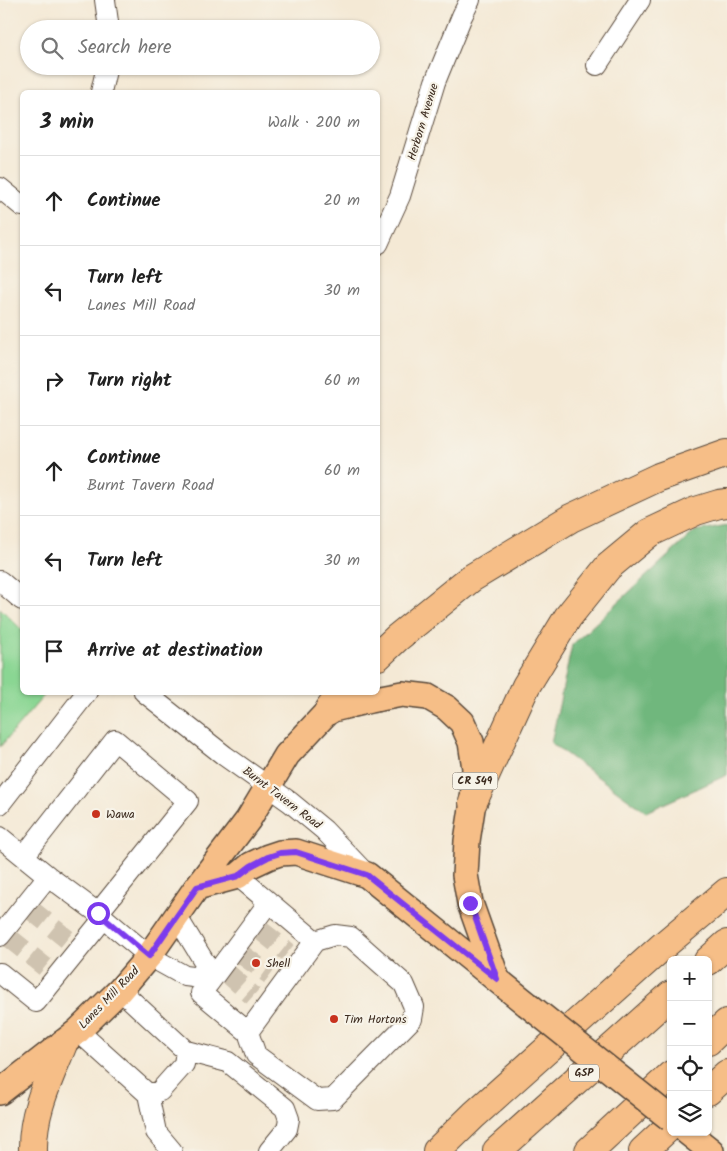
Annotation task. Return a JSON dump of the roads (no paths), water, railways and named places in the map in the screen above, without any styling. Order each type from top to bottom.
[{"type":"highway","points":[[380,654],[470,579],[571,518],[659,476],[727,453]]},
{"type":"highway","points":[[473,802],[526,686],[568,617],[608,567],[649,533],[696,510],[727,503]]},
{"type":"highway","points":[[664,945],[727,881]]},
{"type":"highway","points":[[437,1151],[474,1115],[664,945],[727,892]]},
{"type":"highway","points":[[712,957],[727,944]]},
{"type":"highway","name":"GSP","points":[[497,1151],[667,999]]},
{"type":"highway","points":[[712,1037],[727,1023]]},
{"type":"highway","points":[[33,1151],[39,1105],[71,1037]]},
{"type":"highway","points":[[712,1087],[727,1074]]},
{"type":"highway","points":[[589,1151],[667,1079]]},
{"type":"highway","points":[[643,1151],[667,1129]]},
{"type":"main road","name":"CR 549","points":[[267,786],[287,755],[336,702],[370,700],[402,694],[428,697],[447,708],[462,722],[471,742],[475,768],[465,875],[470,903],[497,979]]},
{"type":"main road","name":"Lanes Mill Road","points":[[0,1092],[71,1037],[120,990],[149,956],[197,887],[248,820],[267,786]]},
{"type":"main road","points":[[197,887],[238,876],[251,866],[280,853],[296,852],[367,875]]},
{"type":"main road","name":"Burnt Tavern Road","points":[[367,875],[667,1116]]},
{"type":"main road","points":[[693,1136],[711,1151]]},
{"type":"street","points":[[105,0],[108,20]]},
{"type":"street","name":"Herborn Avenue","points":[[380,240],[400,196],[435,82],[470,0]]},
{"type":"street","points":[[597,65],[640,0]]},
{"type":"street","points":[[101,90],[105,75]]},
{"type":"street","points":[[0,188],[20,204]]},
{"type":"street","points":[[0,581],[20,598]]},
{"type":"street","points":[[0,804],[85,695]]},
{"type":"street","name":"Burnt Tavern Road","points":[[148,695],[225,756],[290,802],[324,830],[367,875]]},
{"type":"street","points":[[0,973],[36,1002],[51,972],[73,944],[101,916],[188,801],[115,740],[24,856]]},
{"type":"street","points":[[0,837],[149,956],[185,976],[214,975]]},
{"type":"street","points":[[3,935],[27,907],[48,876]]},
{"type":"street","points":[[238,876],[315,941]]},
{"type":"street","points":[[248,1032],[259,1001],[294,957],[315,941],[335,935],[351,937],[404,984],[414,1007],[412,1019],[333,1099],[317,1100],[256,1055],[248,1032],[201,993],[214,975],[237,951],[256,927],[268,902]]},
{"type":"street","points":[[177,917],[214,975]]},
{"type":"street","points":[[120,990],[186,1051],[228,1062],[285,1108],[289,1119],[288,1130],[270,1151]]},
{"type":"street","points":[[71,1037],[148,1094],[156,1132],[172,1151]]},
{"type":"street","points":[[148,1094],[160,1091],[184,1064],[186,1051]]},
{"type":"tunnel","points":[[30,909],[67,939]]},
{"type":"tunnel","points":[[260,930],[288,952]]},
{"type":"tunnel","points":[[8,937],[45,967]]},
{"type":"tunnel","points":[[241,954],[270,975]]},
{"type":"tunnel","points":[[226,972],[253,996]]},
{"type":"place","name":"Wawa","points":[[96,814]]},
{"type":"place","name":"Shell","points":[[256,963]]},
{"type":"place","name":"Tim Hortons","points":[[334,1019]]}]
